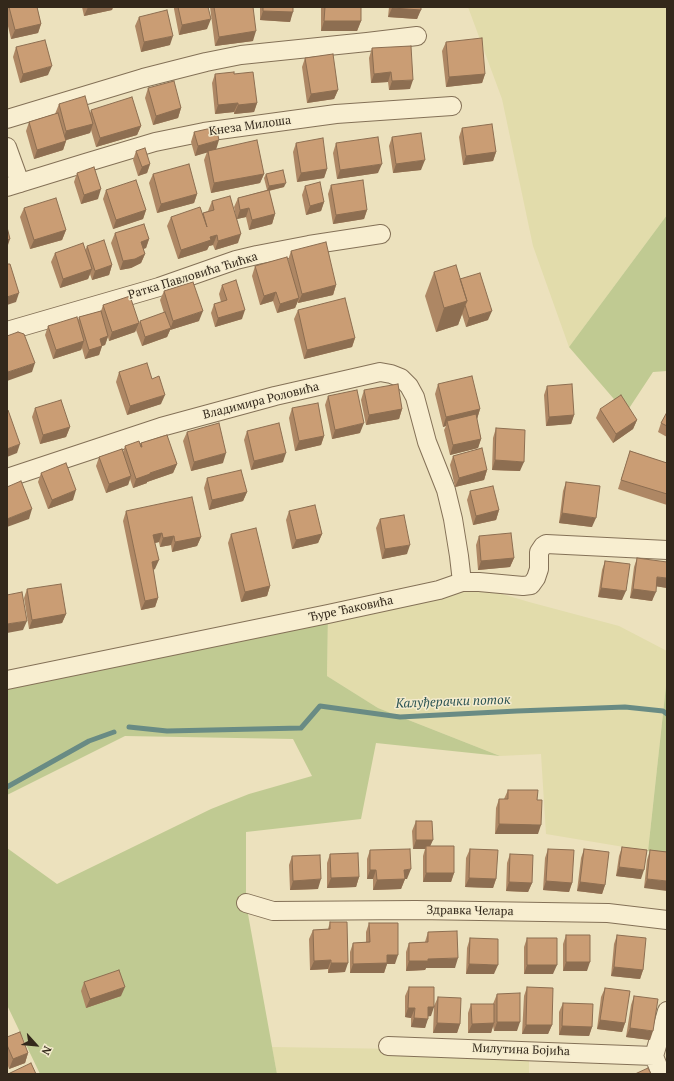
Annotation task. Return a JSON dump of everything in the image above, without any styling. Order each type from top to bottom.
[{"type":"street","points":[[7,119],[143,78],[206,62],[241,55],[418,36]]},
{"type":"street","name":"Кнеза Милоша","points":[[13,185],[155,142],[204,132],[336,114],[452,106]]},
{"type":"street","points":[[7,148],[13,185]]},
{"type":"street","name":"Ратка Павловића Ћићка","points":[[7,330],[159,287],[236,260],[309,245],[381,234]]},
{"type":"street","name":"Владимира Роловића","points":[[7,478],[161,427],[275,396],[380,372],[391,374],[401,378],[409,386],[415,397],[427,442],[446,490],[453,519],[462,582]]},
{"type":"street","name":"Ђуре Ђаковића","points":[[7,680],[328,614],[439,590],[462,582],[523,586],[531,585],[536,578],[539,569],[539,552],[546,544],[667,550]]},
{"type":"street","name":"Здравка Челара","points":[[246,902],[273,911],[416,910],[600,913],[667,920]]},
{"type":"street","points":[[660,1074],[654,1056],[667,1011]]},
{"type":"street","name":"Милутина Бојића","points":[[388,1046],[654,1056]]},
{"type":"shaded area","points":[[468,7],[667,7],[667,215],[569,347],[533,246],[502,99]]},
{"type":"shaded area","points":[[462,582],[619,626],[667,651],[667,677],[648,851],[546,834],[541,754],[500,756],[378,708],[327,676],[328,614]]},
{"type":"shaded area","points":[[272,1047],[529,1051],[529,1074],[277,1074]]},
{"type":"green space","points":[[667,215],[667,371],[653,372],[626,413],[569,347]]},
{"type":"green space","points":[[328,614],[327,676],[378,708],[500,756],[376,743],[361,819],[246,832],[246,903],[277,1074],[40,1074],[7,1005],[7,848],[57,884],[211,809],[249,794],[312,776],[293,739],[125,736],[7,795],[7,680]]},
{"type":"green space","points":[[667,677],[667,855],[648,851]]},
{"type":"building","points":[[9,7],[37,7],[41,24],[15,30]]},
{"type":"building","points":[[178,7],[208,7],[211,19],[182,25]]},
{"type":"building","points":[[214,7],[253,7],[256,31],[219,37]]},
{"type":"building","points":[[263,7],[293,7],[293,12],[263,11]]},
{"type":"building","points":[[325,7],[361,7],[361,21],[324,21]]},
{"type":"building","points":[[421,7],[421,10],[392,8]]},
{"type":"building","points":[[167,10],[173,36],[144,42],[139,17]]},
{"type":"building","points":[[482,38],[485,74],[449,77],[446,42]]},
{"type":"building","points":[[45,40],[52,66],[23,74],[16,47]]},
{"type":"building","points":[[411,46],[413,80],[392,81],[391,72],[374,74],[372,48]]},
{"type":"building","points":[[333,54],[338,90],[311,94],[305,58]]},
{"type":"building","points":[[234,72],[234,74],[253,72],[257,103],[218,105],[215,74]]},
{"type":"building","points":[[174,81],[181,108],[156,116],[148,88]]},
{"type":"building","points":[[85,96],[93,124],[66,131],[59,104]]},
{"type":"building","points":[[132,97],[141,126],[100,138],[91,110]]},
{"type":"building","points":[[58,113],[66,141],[37,150],[29,122]]},
{"type":"building","points":[[492,124],[496,152],[466,156],[462,128]]},
{"type":"building","points":[[216,127],[219,140],[198,146],[194,132]]},
{"type":"building","points":[[421,133],[425,160],[396,164],[392,137]]},
{"type":"building","points":[[378,137],[382,164],[340,170],[336,143]]},
{"type":"building","points":[[323,138],[327,169],[301,173],[296,143]]},
{"type":"building","points":[[257,140],[264,174],[214,183],[208,151]]},
{"type":"building","points":[[145,148],[150,164],[142,167],[136,151]]},
{"type":"building","points":[[189,164],[197,194],[161,204],[153,174]]},
{"type":"building","points":[[94,167],[101,189],[84,195],[77,173]]},
{"type":"building","points":[[283,170],[286,183],[269,186],[266,174]]},
{"type":"building","points":[[136,180],[146,210],[116,220],[106,190]]},
{"type":"building","points":[[363,180],[367,210],[336,215],[331,185]]},
{"type":"building","points":[[320,182],[324,202],[310,206],[305,186]]},
{"type":"building","points":[[269,190],[275,214],[252,220],[249,208],[240,210],[238,198]]},
{"type":"building","points":[[230,196],[241,234],[218,241],[217,235],[210,237],[211,240],[181,250],[171,217],[200,207],[207,227],[203,213],[214,210],[212,201]]},
{"type":"building","points":[[56,198],[66,230],[34,240],[24,208]]},
{"type":"building","points":[[144,224],[149,239],[141,242],[145,254],[135,259],[123,261],[115,233]]},
{"type":"building","points":[[7,227],[10,239],[7,240]]},
{"type":"building","points":[[104,240],[112,265],[95,271],[87,246]]},
{"type":"building","points":[[326,242],[336,285],[302,294],[291,251]]},
{"type":"building","points":[[83,243],[92,269],[63,279],[55,253]]},
{"type":"building","points":[[287,257],[299,298],[280,304],[276,292],[264,296],[255,266]]},
{"type":"building","points":[[7,264],[10,264],[19,293],[7,297]]},
{"type":"building","points":[[456,265],[467,301],[444,308],[434,272]]},
{"type":"building","points":[[480,273],[492,311],[469,318],[465,305],[467,301],[460,279]]},
{"type":"building","points":[[236,280],[245,310],[218,318],[214,304],[227,300],[222,285]]},
{"type":"building","points":[[193,282],[203,311],[173,321],[164,291]]},
{"type":"building","points":[[130,296],[139,323],[112,332],[103,305]]},
{"type":"building","points":[[345,298],[355,338],[307,350],[298,310]]},
{"type":"building","points":[[101,311],[108,336],[100,339],[102,346],[89,350],[79,317]]},
{"type":"building","points":[[165,312],[171,328],[145,337],[140,321]]},
{"type":"building","points":[[77,317],[84,341],[56,350],[48,326]]},
{"type":"building","points":[[18,332],[24,334],[35,363],[8,372],[7,336]]},
{"type":"building","points":[[147,363],[152,379],[159,376],[165,395],[130,406],[119,372]]},
{"type":"building","points":[[472,376],[480,409],[446,417],[438,384]]},
{"type":"building","points":[[398,384],[402,409],[369,415],[364,390]]},
{"type":"building","points":[[572,384],[574,415],[549,417],[547,386]]},
{"type":"building","points":[[357,390],[364,423],[335,430],[328,396]]},
{"type":"building","points":[[621,395],[637,420],[616,434],[600,409]]},
{"type":"building","points":[[61,400],[70,427],[43,435],[35,408]]},
{"type":"building","points":[[318,403],[324,436],[299,441],[292,408]]},
{"type":"building","points":[[7,410],[20,444],[7,449]]},
{"type":"building","points":[[667,412],[667,426],[661,423]]},
{"type":"building","points":[[476,414],[481,439],[453,445],[447,421]]},
{"type":"building","points":[[219,423],[226,453],[194,462],[187,432]]},
{"type":"building","points":[[279,423],[286,453],[254,461],[247,431]]},
{"type":"building","points":[[496,428],[525,430],[524,462],[495,460]]},
{"type":"building","points":[[167,435],[177,464],[136,479],[125,446],[139,441],[142,447],[141,443]]},
{"type":"building","points":[[482,448],[487,470],[459,478],[453,456]]},
{"type":"building","points":[[122,449],[131,476],[109,484],[99,457]]},
{"type":"building","points":[[630,451],[667,463],[667,494],[621,480]]},
{"type":"building","points":[[66,463],[76,490],[52,500],[41,473]]},
{"type":"building","points":[[241,470],[247,492],[212,500],[207,478]]},
{"type":"building","points":[[21,481],[32,509],[7,519],[7,487]]},
{"type":"building","points":[[566,482],[600,486],[596,518],[562,513]]},
{"type":"building","points":[[493,486],[499,510],[476,516],[470,491]]},
{"type":"building","points":[[192,497],[201,537],[175,542],[174,536],[163,538],[162,533],[153,535],[159,560],[152,562],[158,598],[145,601],[126,511]]},
{"type":"building","points":[[315,505],[322,534],[296,540],[289,511]]},
{"type":"building","points":[[404,515],[410,545],[385,549],[380,519]]},
{"type":"building","points":[[256,528],[270,586],[245,592],[231,534]]},
{"type":"building","points":[[511,533],[514,558],[481,561],[479,536]]},
{"type":"building","points":[[637,558],[667,562],[667,578],[657,577],[656,592],[633,589]]},
{"type":"building","points":[[605,561],[630,564],[626,591],[601,588]]},
{"type":"building","points":[[61,584],[66,614],[32,620],[27,589]]},
{"type":"building","points":[[22,592],[27,621],[7,624],[7,595]]},
{"type":"building","points":[[508,790],[538,790],[537,800],[542,800],[541,825],[499,824],[499,799],[508,799]]},
{"type":"building","points":[[416,821],[432,821],[433,840],[416,840]]},
{"type":"building","points":[[426,846],[454,846],[454,873],[426,873]]},
{"type":"building","points":[[622,847],[647,850],[644,870],[619,867]]},
{"type":"building","points":[[410,849],[411,869],[404,870],[405,879],[377,880],[376,870],[370,870],[370,850]]},
{"type":"building","points":[[470,849],[498,850],[496,879],[469,878]]},
{"type":"building","points":[[548,849],[574,850],[572,883],[546,881]]},
{"type":"building","points":[[584,849],[609,852],[605,885],[580,882]]},
{"type":"building","points":[[650,850],[667,852],[667,881],[647,879]]},
{"type":"building","points":[[358,853],[359,877],[331,878],[330,854]]},
{"type":"building","points":[[510,854],[533,855],[532,883],[509,882]]},
{"type":"building","points":[[320,855],[321,879],[293,881],[292,856]]},
{"type":"building","points":[[330,922],[347,922],[348,963],[331,963],[331,960],[314,961],[313,930],[330,929]]},
{"type":"building","points":[[369,923],[398,923],[398,955],[387,955],[387,963],[353,964],[353,943],[370,942]]},
{"type":"building","points":[[457,931],[458,958],[409,961],[409,943],[428,942],[428,932]]},
{"type":"building","points":[[566,935],[590,935],[590,962],[566,962]]},
{"type":"building","points":[[617,935],[646,938],[643,970],[614,967]]},
{"type":"building","points":[[470,938],[498,939],[498,965],[469,964]]},
{"type":"building","points":[[527,938],[557,938],[557,965],[527,965]]},
{"type":"building","points":[[119,970],[125,987],[90,999],[84,982]]},
{"type":"building","points":[[409,987],[434,987],[434,1007],[428,1007],[428,1019],[414,1018],[415,1008],[408,1008]]},
{"type":"building","points":[[527,987],[553,988],[552,1025],[526,1025]]},
{"type":"building","points":[[605,988],[630,991],[625,1023],[600,1020]]},
{"type":"building","points":[[520,993],[520,1022],[497,1022],[497,994]]},
{"type":"building","points":[[634,996],[658,999],[653,1031],[630,1028]]},
{"type":"building","points":[[438,997],[461,998],[460,1024],[437,1023]]},
{"type":"building","points":[[563,1003],[593,1004],[592,1027],[562,1026]]},
{"type":"building","points":[[471,1004],[494,1004],[494,1023],[472,1024]]},
{"type":"building","points":[[20,1032],[28,1053],[13,1059],[7,1045],[7,1037]]},
{"type":"building","points":[[31,1063],[36,1074],[8,1074]]},
{"type":"building","points":[[648,1068],[651,1074],[635,1074]]},
{"type":"waterway","name":"Калуђерачки поток","points":[[129,727],[167,731],[301,728],[320,706],[400,717],[625,707],[663,711],[667,714]]},
{"type":"waterway","name":"Калуђерачки поток","points":[[7,787],[89,741],[114,732]]}]
